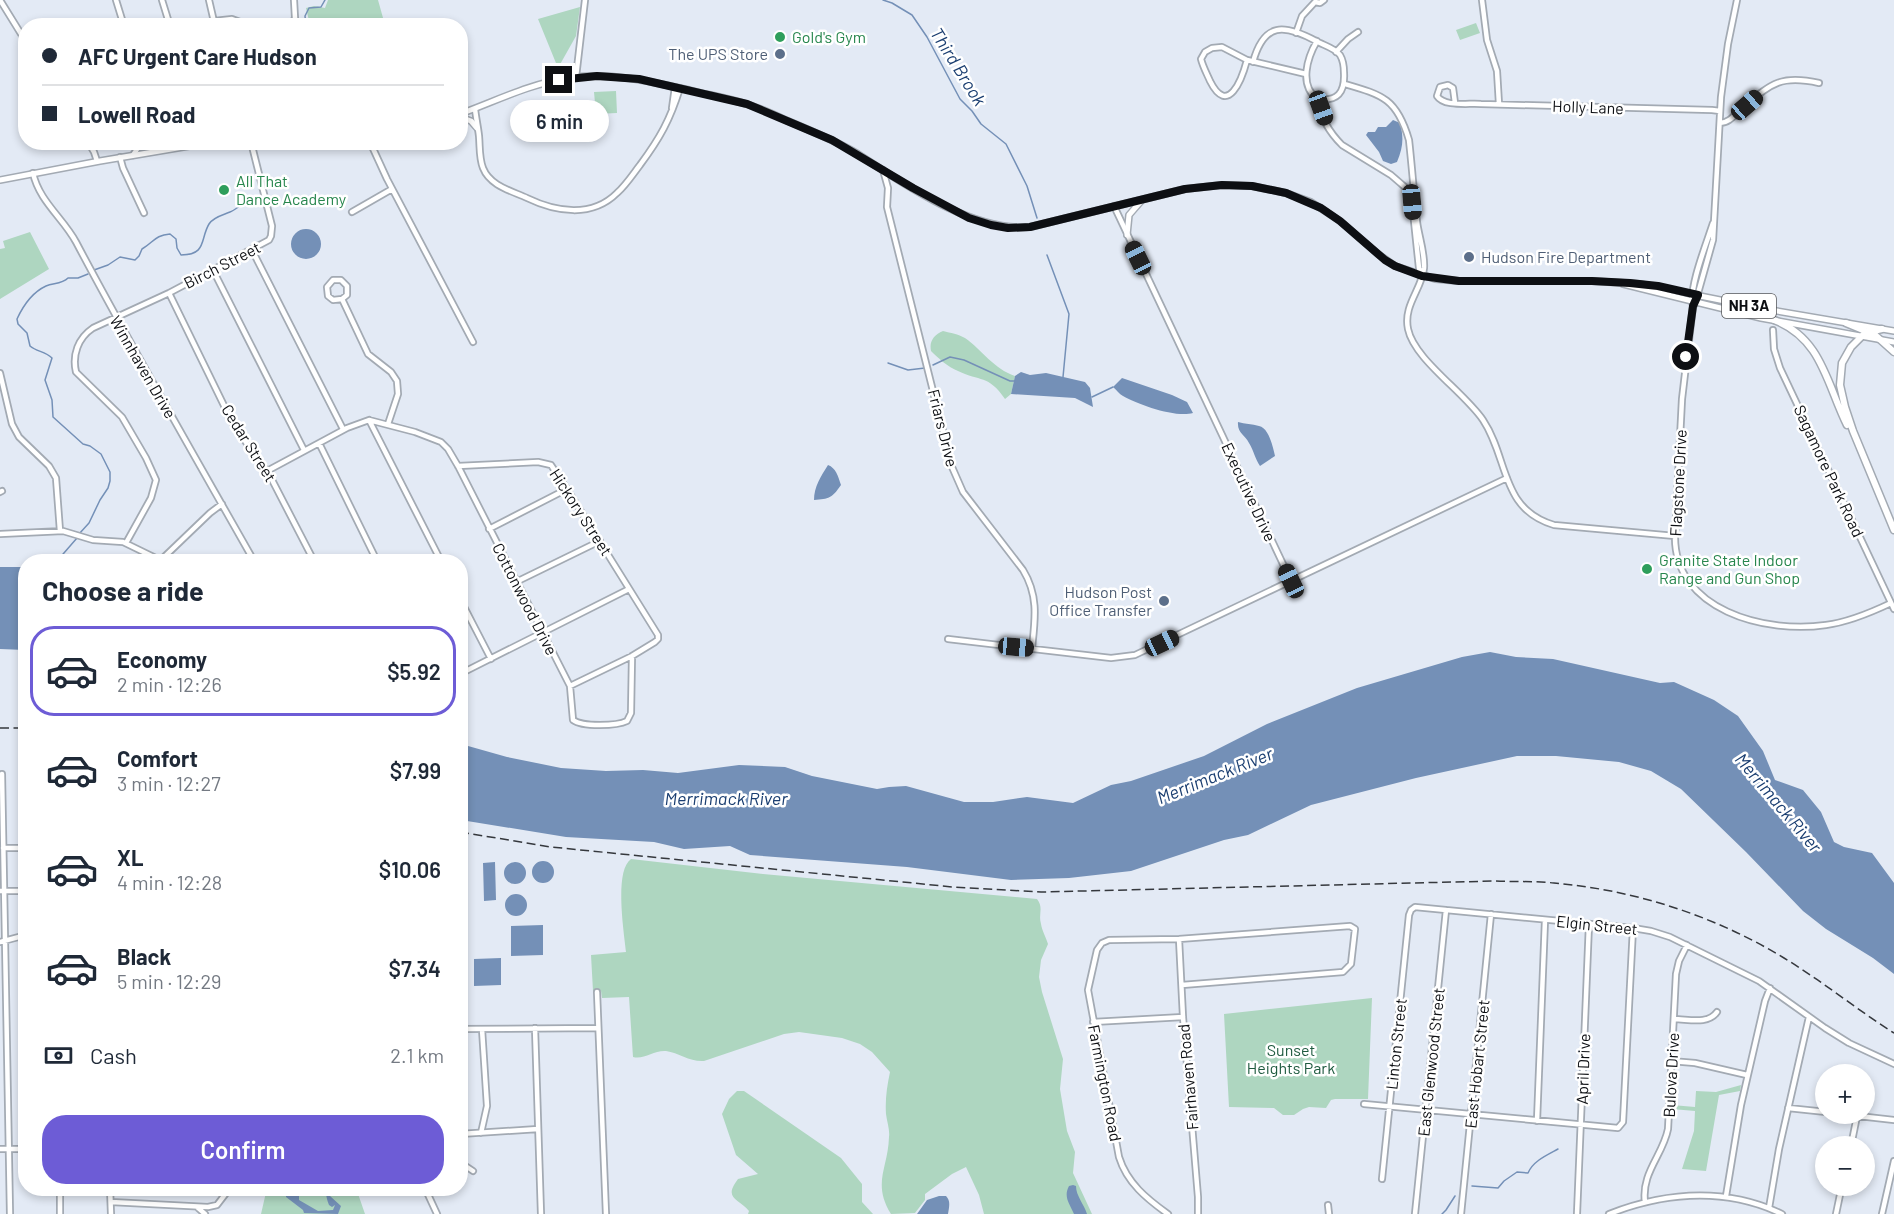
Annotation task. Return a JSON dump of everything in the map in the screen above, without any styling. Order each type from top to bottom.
[{"type":"highway","points":[[1774,320],[1798,334],[1815,352],[1894,530]]},
{"type":"highway","points":[[1846,323],[1868,331],[1883,340],[1894,352]]},
{"type":"highway","points":[[1863,458],[1845,407],[1840,381],[1845,356],[1860,336],[1868,331],[1882,329]]},
{"type":"main road","name":"NH 3A","points":[[468,112],[532,86],[576,77],[626,78],[677,87],[747,104],[765,111],[832,140],[969,218],[1002,227],[1023,228],[1041,225],[1185,189],[1222,185],[1252,186],[1286,193],[1321,208],[1340,221],[1385,260],[1422,276],[1459,281],[1616,282],[1658,286],[1758,308],[1894,331]]},
{"type":"main road","points":[[468,120],[477,128]]},
{"type":"main road","points":[[0,180],[164,150]]},
{"type":"main road","points":[[1127,235],[1129,215],[1146,198]]},
{"type":"main road","name":"NH 3A","points":[[1616,282],[1694,304],[1894,342]]},
{"type":"street","points":[[0,0],[18,29]]},
{"type":"street","points":[[116,0],[122,18]]},
{"type":"street","points":[[162,0],[168,18]]},
{"type":"street","points":[[209,0],[214,18]]},
{"type":"street","points":[[294,0],[295,18]]},
{"type":"street","points":[[576,77],[585,0]]},
{"type":"street","points":[[1296,33],[1302,16],[1314,1],[1320,3],[1324,0]]},
{"type":"street","points":[[1482,0],[1486,40],[1498,76],[1499,104]]},
{"type":"street","name":"Flagstone Drive","points":[[1737,0],[1727,53],[1720,111],[1712,244],[1694,304],[1681,404],[1675,551],[1685,577],[1696,591],[1718,608],[1749,619],[1781,625],[1818,626],[1855,619],[1891,603]]},
{"type":"street","points":[[1254,62],[1258,44],[1271,32],[1280,30],[1296,33],[1317,41],[1342,58],[1345,84],[1335,97],[1320,99],[1313,96],[1306,83],[1312,51],[1317,41]]},
{"type":"street","points":[[1336,52],[1358,32]]},
{"type":"street","points":[[1247,60],[1239,85],[1231,94],[1225,96],[1215,90],[1201,59],[1205,52],[1217,47],[1226,48],[1247,60],[1306,74]]},
{"type":"street","points":[[1719,123],[1728,121],[1765,89],[1777,82],[1800,79],[1820,83]]},
{"type":"street","points":[[1345,84],[1382,96],[1390,102],[1405,127],[1409,140],[1417,224],[1424,262],[1422,276],[1408,311],[1407,326],[1410,336],[1418,350],[1482,419],[1522,507],[1545,523],[1563,527],[1675,536]]},
{"type":"street","points":[[1451,86],[1455,91],[1455,103],[1440,100],[1437,93],[1440,87],[1451,86]]},
{"type":"street","points":[[475,109],[483,168],[494,182],[549,207],[581,210],[603,203],[624,186],[661,137],[677,87]]},
{"type":"street","points":[[1320,99],[1326,123],[1336,140],[1391,175],[1406,188],[1412,202],[1419,268],[1422,276]]},
{"type":"street","name":"Holly Lane","points":[[1455,103],[1720,111]]},
{"type":"street","points":[[93,150],[97,161]]},
{"type":"street","points":[[133,155],[136,150]]},
{"type":"street","name":"Birch Street","points":[[126,543],[151,498],[156,480],[122,417],[78,376],[74,363],[76,350],[82,337],[93,328],[169,293],[269,240],[272,231],[253,150]]},
{"type":"street","points":[[374,150],[472,342]]},
{"type":"street","points":[[120,157],[144,213]]},
{"type":"street","name":"Friars Drive","points":[[883,170],[888,188],[887,207],[956,478],[974,508],[1030,582],[1036,610],[1032,648]]},
{"type":"street","name":"Winnhaven Drive","points":[[33,173],[40,193],[70,232],[115,318],[250,554]]},
{"type":"street","points":[[888,188],[897,179]]},
{"type":"street","points":[[1406,188],[1414,187]]},
{"type":"street","points":[[352,212],[392,189]]},
{"type":"street","name":"Executive Drive","points":[[1114,206],[1291,581]]},
{"type":"street","points":[[252,250],[343,429]]},
{"type":"street","points":[[213,270],[304,450]]},
{"type":"street","points":[[333,280],[341,280],[347,286],[347,295],[342,299],[333,300],[327,294],[327,287],[333,280]]},
{"type":"street","name":"Cedar Street","points":[[169,293],[233,424],[267,471],[310,554]]},
{"type":"street","points":[[342,299],[368,354],[391,372],[397,381],[398,394],[388,424]]},
{"type":"street","name":"Sagamore Park Road","points":[[1773,330],[1775,352],[1780,368],[1894,609]]},
{"type":"street","points":[[0,373],[12,424],[19,436],[49,466],[56,478],[60,531]]},
{"type":"street","points":[[267,471],[343,429],[369,420],[437,554]]},
{"type":"street","name":"Cottonwood Drive","points":[[369,420],[415,432],[441,442],[448,449],[570,686],[571,716],[576,723],[623,723],[630,717],[632,656]]},
{"type":"street","points":[[319,443],[374,554]]},
{"type":"street","name":"Hickory Street","points":[[458,466],[547,463],[554,468],[658,635],[658,639],[632,656]]},
{"type":"street","points":[[948,639],[1111,658],[1130,656],[1180,635],[1507,478]]},
{"type":"street","points":[[489,529],[567,489]]},
{"type":"street","points":[[168,554],[205,517],[222,504]]},
{"type":"street","points":[[0,534],[60,531],[93,540],[119,541],[147,554]]},
{"type":"street","points":[[516,582],[600,541]]},
{"type":"street","points":[[468,670],[629,589]]},
{"type":"street","points":[[468,614],[491,659]]},
{"type":"street","points":[[570,686],[632,656]]},
{"type":"street","points":[[2,774],[2,941],[10,1214]]},
{"type":"street","points":[[2,848],[18,848]]},
{"type":"street","points":[[2,891],[18,891]]},
{"type":"street","name":"Elgin Street","points":[[1412,909],[1418,907],[1633,928],[1663,934],[1770,988],[1849,1043],[1894,1064]]},
{"type":"street","name":"Linton Street","points":[[1382,1179],[1409,915],[1412,909]]},
{"type":"street","name":"East Glenwood Street","points":[[1415,1214],[1446,910]]},
{"type":"street","name":"East Hobart Street","points":[[1461,1214],[1491,914]]},
{"type":"street","points":[[1536,1121],[1545,920]]},
{"type":"street","name":"April Drive","points":[[1577,1214],[1589,924]]},
{"type":"street","points":[[1179,939],[1350,926],[1355,929],[1351,964],[1343,972],[1182,985]]},
{"type":"street","points":[[1364,1104],[1618,1128],[1623,1122],[1633,928]]},
{"type":"street","points":[[2,941],[18,937]]},
{"type":"street","name":"Farmington Road","points":[[1168,1214],[1141,1192],[1122,1166],[1093,1022],[1089,986],[1097,950],[1102,943],[1109,940],[1179,939]]},
{"type":"street","name":"Fairhaven Road","points":[[1179,939],[1198,1214]]},
{"type":"street","name":"Bulova Drive","points":[[1645,1202],[1644,1191],[1647,1176],[1662,1147],[1668,1129],[1676,974],[1687,945]]},
{"type":"street","points":[[1726,1196],[1736,1128],[1770,988]]},
{"type":"street","points":[[597,992],[606,1214]]},
{"type":"street","points":[[1674,1019],[1708,1019],[1717,1012]]},
{"type":"street","points":[[1093,1022],[1183,1017]]},
{"type":"street","points":[[1769,1208],[1779,1149],[1809,1017]]},
{"type":"street","points":[[535,1028],[541,1214]]},
{"type":"street","points":[[468,1029],[598,1028]]},
{"type":"street","points":[[481,1133],[487,1106],[482,1029]]},
{"type":"street","points":[[1671,1061],[1695,1063],[1748,1075]]},
{"type":"street","points":[[1788,1108],[1815,1111]]},
{"type":"street","points":[[1875,1118],[1894,1120]]},
{"type":"street","points":[[468,1134],[538,1130]]},
{"type":"street","points":[[0,1149],[18,1149]]},
{"type":"street","points":[[1882,1214],[1894,1161]]},
{"type":"street","points":[[468,1168],[474,1171]]},
{"type":"street","points":[[1609,1214],[1645,1202],[1687,1195],[1726,1196],[1782,1214]]},
{"type":"street","points":[[60,1196],[60,1214]]},
{"type":"street","points":[[111,1196],[111,1214]]},
{"type":"street","points":[[111,1202],[216,1208],[224,1196]]},
{"type":"street","points":[[429,1196],[437,1214]]},
{"type":"street","points":[[1836,1214],[1840,1196]]},
{"type":"street","points":[[1328,1205],[1329,1214]]},
{"type":"street","points":[[197,1207],[205,1214]]},
{"type":"green space","points":[[328,0],[378,0],[383,18],[308,18],[306,8],[314,6],[325,8]]},
{"type":"green space","points":[[580,7],[576,36],[558,68],[538,19]]},
{"type":"green space","points":[[1476,23],[1480,33],[1460,40],[1456,30]]},
{"type":"green space","points":[[616,91],[617,113],[596,114],[594,92]]},
{"type":"green space","points":[[30,232],[49,269],[0,299],[0,249],[5,248],[3,241]]},
{"type":"green space","points":[[943,331],[965,338],[994,364],[1015,376],[1011,394],[1005,399],[988,382],[954,369],[937,357],[931,351],[931,344],[935,336]]},
{"type":"green space","points":[[631,859],[763,874],[1037,899],[1040,905],[1040,920],[1048,944],[1041,960],[1039,977],[1063,1059],[1060,1089],[1067,1131],[1075,1152],[1073,1173],[1092,1214],[984,1214],[979,1195],[966,1167],[952,1174],[925,1194],[925,1200],[915,1213],[891,1214],[885,1203],[882,1184],[889,1134],[886,1104],[890,1072],[872,1052],[860,1044],[842,1038],[799,1032],[784,1034],[704,1061],[666,1051],[633,1057],[629,997],[602,998],[601,991],[593,991],[591,955],[626,952],[621,888],[626,866]]},
{"type":"green space","name":"Sunset Heights Park","points":[[1372,998],[1368,1099],[1335,1099],[1331,1100],[1326,1108],[1309,1107],[1294,1115],[1283,1115],[1274,1108],[1229,1107],[1224,1014]]},
{"type":"green space","points":[[1741,1085],[1740,1091],[1719,1095],[1706,1171],[1682,1169],[1694,1131],[1695,1111],[1672,1109],[1672,1105],[1695,1107],[1696,1091],[1716,1092]]},
{"type":"green space","points":[[737,1091],[744,1091],[841,1158],[862,1184],[862,1202],[873,1214],[748,1214],[749,1211],[734,1198],[732,1191],[738,1179],[758,1174],[736,1155],[722,1114],[729,1099]]},
{"type":"green space","points":[[265,1196],[359,1196],[365,1214],[261,1214]]},
{"type":"water","points":[[1393,120],[1400,123],[1402,142],[1397,162],[1391,164],[1383,161],[1366,135],[1368,132],[1375,132],[1378,127],[1386,127]]},
{"type":"water","points":[[306,229],[312,230],[320,238],[320,250],[312,258],[306,259],[300,258],[292,250],[291,244],[292,238],[300,230]]},
{"type":"water","points":[[1021,372],[1030,375],[1046,373],[1085,382],[1090,388],[1093,407],[1075,398],[1011,394],[1015,376]]},
{"type":"water","points":[[1122,378],[1187,402],[1193,413],[1177,414],[1130,400],[1113,387]]},
{"type":"water","points":[[1238,422],[1262,427],[1270,438],[1275,456],[1260,466],[1249,443],[1240,431]]},
{"type":"water","points":[[828,465],[835,470],[841,485],[830,497],[814,500],[820,477]]},
{"type":"water","points":[[0,567],[18,567],[18,650],[0,649]]},
{"type":"water","name":"Merrimack River","points":[[1490,652],[1516,657],[1553,659],[1660,683],[1674,682],[1714,700],[1738,716],[1763,751],[1775,780],[1803,790],[1821,812],[1834,842],[1844,847],[1872,853],[1894,883],[1894,974],[1803,911],[1681,789],[1651,771],[1619,762],[1556,756],[1517,756],[1416,778],[1311,805],[1248,835],[1224,840],[1131,871],[1069,878],[1011,880],[907,867],[750,855],[730,846],[684,849],[654,842],[566,837],[468,821],[468,746],[561,768],[678,773],[739,765],[785,767],[812,776],[877,789],[906,786],[964,802],[993,802],[1027,797],[1073,803],[1111,785],[1131,781],[1204,756],[1267,724],[1357,688],[1462,657]]},
{"type":"water","points":[[543,861],[551,864],[554,872],[551,880],[543,883],[535,880],[532,872],[535,864]]},
{"type":"water","points":[[495,862],[496,900],[484,901],[483,863]]},
{"type":"water","points":[[515,862],[523,865],[526,873],[523,881],[515,884],[507,881],[504,873],[507,865]]},
{"type":"water","points":[[516,894],[524,897],[527,905],[524,913],[516,916],[508,913],[505,905],[508,897]]},
{"type":"water","points":[[543,925],[543,955],[511,956],[511,926]]},
{"type":"water","points":[[501,958],[501,985],[474,986],[474,959]]},
{"type":"water","points":[[1069,1186],[1076,1186],[1087,1214],[1074,1214],[1067,1194]]},
{"type":"water","points":[[299,1196],[299,1200],[318,1211],[333,1210],[335,1205],[332,1207],[329,1205],[326,1196],[330,1196],[341,1206],[338,1214],[304,1213],[286,1197]]},
{"type":"water","points":[[939,1196],[948,1198],[948,1214],[917,1214],[927,1200]]},
{"type":"waterway","points":[[305,18],[309,8],[321,7],[325,0]]},
{"type":"waterway","name":"Third Brook","points":[[883,0],[912,15],[927,37],[960,99],[981,124],[1006,144],[1027,186],[1037,218]]},
{"type":"waterway","points":[[94,270],[120,257],[135,260],[142,249],[158,237],[170,234],[176,239],[181,255],[195,252],[199,249],[211,222],[249,199]]},
{"type":"waterway","name":"Third Brook","points":[[1047,255],[1069,314],[1063,377]]},
{"type":"waterway","points":[[79,534],[89,523],[108,488],[110,472],[101,454],[83,444],[53,417],[52,400],[45,380],[52,358],[30,346],[27,333],[18,324],[17,319],[29,300],[41,289],[68,278],[78,278],[88,274]]},
{"type":"waterway","name":"Third Brook","points":[[933,365],[950,357],[964,360],[1010,381],[1015,381]]},
{"type":"waterway","name":"Third Brook","points":[[888,363],[908,370],[925,368]]},
{"type":"waterway","name":"Third Brook","points":[[1092,397],[1113,387]]},
{"type":"waterway","points":[[63,554],[77,538]]},
{"type":"waterway","points":[[1472,1186],[1498,1188],[1517,1172],[1528,1173],[1537,1162],[1558,1149]]},
{"type":"waterway","points":[[1442,1214],[1455,1196]]},
{"type":"railway","points":[[0,728],[18,728]]},
{"type":"railway","points":[[468,833],[551,847],[953,887],[1041,892],[1495,881],[1547,882],[1584,887],[1674,907],[1758,943],[1798,967],[1894,1033]]},
{"type":"place","name":"Gold's Gym","points":[[780,37]]},
{"type":"place","name":"The UPS Store","points":[[780,54]]},
{"type":"place","name":"All That Dance Academy","points":[[224,190]]},
{"type":"place","name":"Hudson Fire Department","points":[[1469,257]]},
{"type":"place","name":"Granite State Indoor Range and Gun Shop","points":[[1647,569]]},
{"type":"place","name":"Hudson Post Office Transfer","points":[[1164,601]]},
{"type":"route","points":[[559,80],[597,76],[639,79],[747,104],[843,145],[897,179],[962,214],[977,221],[1008,228],[1041,225],[1178,190],[1209,185],[1252,186],[1275,190],[1321,208],[1340,221],[1385,260],[1422,276],[1459,281],[1630,283],[1658,286],[1698,295],[1693,306],[1686,357]]}]
